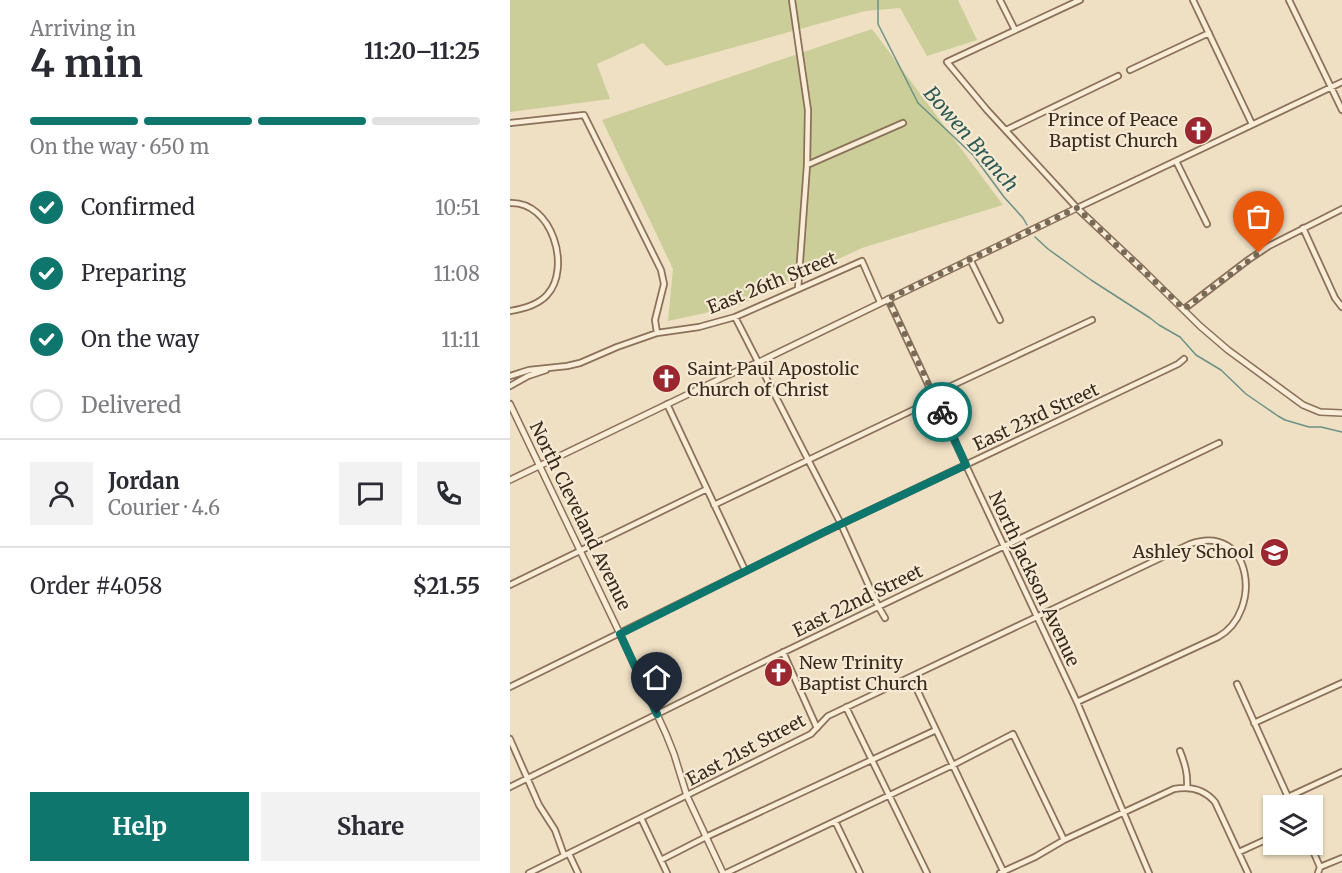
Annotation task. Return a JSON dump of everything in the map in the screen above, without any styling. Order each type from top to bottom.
[{"type":"street","points":[[792,0],[808,110],[807,165],[798,289]]},
{"type":"street","points":[[1000,0],[1015,30]]},
{"type":"street","points":[[1080,0],[947,62],[1077,208],[1216,340],[1295,401],[1315,410],[1342,413]]},
{"type":"street","points":[[1193,0],[1252,124]]},
{"type":"street","points":[[1289,0],[1342,110]]},
{"type":"street","points":[[1130,70],[1209,33]]},
{"type":"street","points":[[1006,130],[1118,76]]},
{"type":"street","points":[[510,480],[1342,82]]},
{"type":"street","points":[[510,123],[584,115],[661,270],[664,284],[656,320],[657,333]]},
{"type":"street","points":[[807,165],[903,123]]},
{"type":"street","points":[[1176,161],[1207,224]]},
{"type":"street","points":[[510,203],[526,205],[544,219],[552,232],[558,266],[553,286],[546,296],[536,304],[510,311]]},
{"type":"street","points":[[1184,309],[1269,246],[1342,209]]},
{"type":"street","points":[[1303,228],[1335,298],[1342,306]]},
{"type":"street","points":[[970,260],[1000,320]]},
{"type":"street","name":"East 26th Street","points":[[554,368],[580,363],[657,333],[699,327],[735,317],[862,261],[880,302]]},
{"type":"street","name":"North Jackson Avenue","points":[[888,299],[1077,702],[1149,873]]},
{"type":"street","points":[[735,317],[841,524],[885,618]]},
{"type":"street","points":[[714,505],[1092,320]]},
{"type":"street","name":"East 23rd Street","points":[[510,687],[745,570],[1178,364],[1184,359]]},
{"type":"street","points":[[510,376],[529,370],[554,368]]},
{"type":"street","points":[[510,386],[528,376],[554,368]]},
{"type":"street","name":"North Cleveland Avenue","points":[[510,404],[657,714],[674,754],[687,796],[725,873]]},
{"type":"street","points":[[667,404],[745,570]]},
{"type":"street","name":"East 22nd Street","points":[[510,787],[783,652],[1219,443]]},
{"type":"street","points":[[510,585],[707,489]]},
{"type":"street","name":"East 21st Street","points":[[529,873],[811,734],[828,716],[846,707],[1197,542],[1215,541],[1227,546],[1237,555],[1243,565],[1246,580],[1239,613],[1228,630],[1218,637],[1077,702]]},
{"type":"street","points":[[783,652],[817,728]]},
{"type":"street","points":[[911,677],[1002,873],[1064,840],[1174,789],[1187,787],[1200,791],[1215,802],[1248,873]]},
{"type":"street","points":[[1254,723],[1342,683]]},
{"type":"street","points":[[1237,684],[1287,795]]},
{"type":"street","points":[[846,707],[927,873]]},
{"type":"street","points":[[661,860],[936,730]]},
{"type":"street","points":[[725,873],[953,765],[1013,734],[1064,840]]},
{"type":"street","points":[[510,739],[539,805],[578,873]]},
{"type":"street","points":[[1180,751],[1186,765],[1187,787]]},
{"type":"street","points":[[1292,795],[1342,772]]},
{"type":"street","points":[[641,818],[667,873]]},
{"type":"street","points":[[836,821],[860,873]]},
{"type":"street","points":[[1239,852],[1263,841]]},
{"type":"street","points":[[1314,855],[1319,870],[1342,858]]},
{"type":"green space","points":[[510,0],[958,0],[977,40],[927,56],[900,8],[865,11],[666,66],[643,43],[597,64],[610,99],[510,112]]},
{"type":"green space","points":[[872,29],[1003,205],[862,248],[737,306],[668,321],[673,269],[602,120]]},
{"type":"waterway","name":"Bowen Branch","points":[[878,0],[878,24],[918,103],[973,155],[1027,225]]},
{"type":"waterway","name":"Bowen Branch","points":[[1035,237],[1091,280],[1180,337],[1196,355],[1221,370],[1246,394],[1278,416],[1309,427],[1342,432]]},
{"type":"way so far","points":[[942,412],[888,299],[1077,208],[1184,309],[1259,253]]},
{"type":"place","name":"Prince of Peace Baptist Church","points":[[1199,130]]},
{"type":"place","name":"Saint Paul Apostolic Church of Christ","points":[[666,379]]},
{"type":"place","name":"Ashley School","points":[[1275,552]]},
{"type":"place","name":"New Trinity Baptist Church","points":[[778,673]]},
{"type":"route","points":[[657,714],[620,634],[745,570],[966,465],[942,412]]}]
